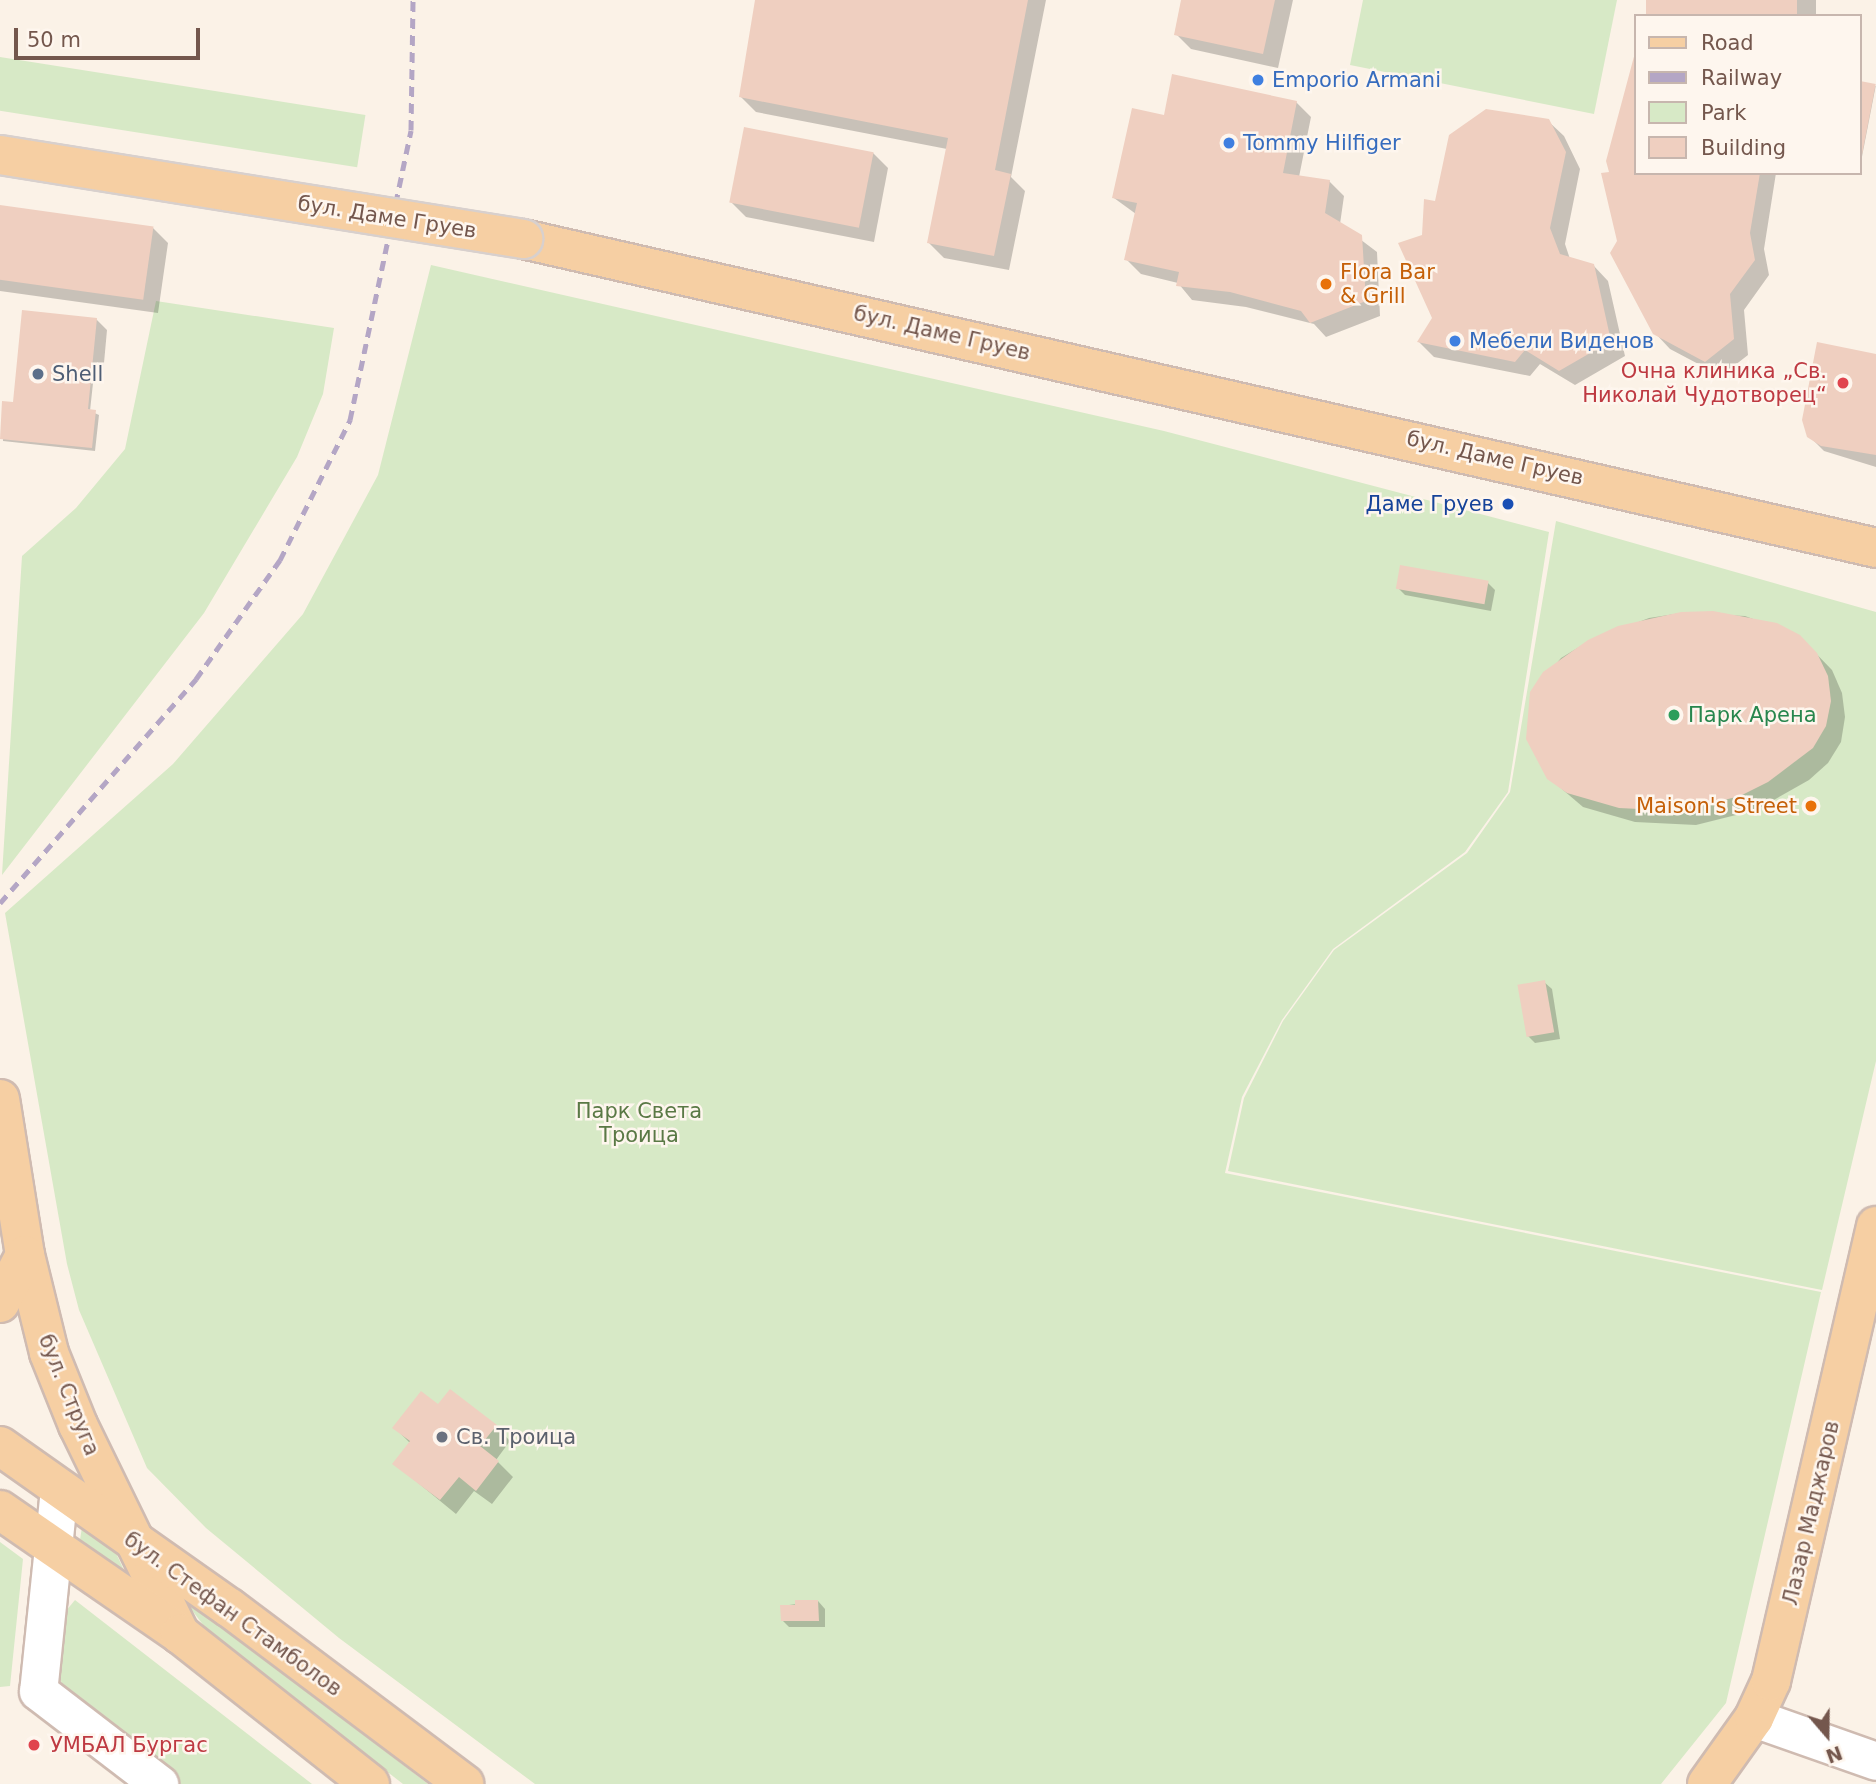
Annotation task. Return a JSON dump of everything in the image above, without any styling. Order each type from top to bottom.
[{"type":"main road","name":"бул. Даме Груев","points":[[0,155],[523,239],[1876,548]]},
{"type":"main road","name":"бул. Струга","points":[[0,1099],[25,1255],[49,1353],[134,1541],[180,1634]]},
{"type":"main road","name":"Лазар Маджаров","points":[[1707,1784],[1754,1718],[1782,1641],[1876,1226]]},
{"type":"main road","points":[[0,1303],[25,1255]]},
{"type":"main road","name":"бул. Стефан Стамболов","points":[[0,1446],[134,1541],[464,1784]]},
{"type":"main road","points":[[0,1510],[51,1548],[180,1634],[370,1784]]},
{"type":"street","points":[[59,1489],[38,1691],[159,1784]]},
{"type":"street","points":[[1754,1718],[1876,1761]]},
{"type":"green space","points":[[1363,0],[1617,0],[1594,114],[1350,65]]},
{"type":"green space","points":[[0,57],[365,115],[357,167],[0,111]]},
{"type":"green space","name":"Парк Света Троица","points":[[431,265],[1164,431],[1549,532],[1508,792],[1465,852],[1333,949],[1282,1020],[1242,1097],[1225,1173],[1821,1292],[1726,1703],[1661,1784],[535,1784],[339,1638],[206,1528],[147,1468],[79,1310],[67,1264],[5,913],[173,764],[303,614],[378,475]]},
{"type":"green space","points":[[156,301],[334,328],[323,394],[297,457],[204,613],[2,875],[22,556],[76,508],[125,449]]},
{"type":"green space","points":[[1556,521],[1876,612],[1876,1061],[1822,1290],[1228,1171],[1244,1098],[1283,1021],[1334,950],[1467,853],[1510,792]]},
{"type":"green space","points":[[82,1527],[116,1553],[127,1577],[80,1540]]},
{"type":"green space","points":[[0,1542],[23,1559],[10,1686],[0,1687]]},
{"type":"green space","points":[[182,1597],[428,1784],[403,1784],[210,1634]]},
{"type":"green space","points":[[75,1600],[312,1784],[179,1784],[66,1695],[52,1656],[60,1618]]},
{"type":"building","points":[[755,0],[1028,0],[995,170],[1011,174],[994,256],[927,243],[948,138],[739,97]]},
{"type":"building","points":[[1181,0],[1275,0],[1263,54],[1174,35]]},
{"type":"building","points":[[1646,0],[1797,0],[1797,14],[1646,14]]},
{"type":"building","points":[[1634,56],[1634,175],[1760,175],[1750,233],[1755,260],[1730,294],[1734,339],[1705,362],[1653,334],[1610,253],[1617,241],[1601,173],[1609,172],[1606,161]]},
{"type":"building","points":[[1172,74],[1297,101],[1283,173],[1330,180],[1325,213],[1362,235],[1366,301],[1310,323],[1301,311],[1230,292],[1176,286],[1179,272],[1124,260],[1137,203],[1112,198],[1132,108],[1164,115]]},
{"type":"building","points":[[1862,81],[1876,84],[1862,155]]},
{"type":"building","points":[[1486,109],[1549,119],[1566,152],[1550,228],[1560,254],[1594,264],[1611,341],[1559,371],[1525,350],[1515,362],[1417,342],[1432,318],[1398,243],[1422,235],[1424,199],[1435,201],[1449,135]]},
{"type":"building","points":[[744,127],[874,152],[859,228],[729,203]]},
{"type":"building","points":[[0,205],[153,227],[143,300],[0,280]]},
{"type":"building","points":[[22,310],[97,318],[88,409],[96,410],[92,448],[0,439],[2,401],[13,402]]},
{"type":"building","name":"Oчна клиника „Св. Николай Чудотворец“","points":[[1817,342],[1876,354],[1876,455],[1821,446],[1807,437],[1802,420]]},
{"type":"building","points":[[1400,565],[1489,581],[1484,604],[1396,589]]},
{"type":"building","points":[[1713,611],[1777,623],[1800,635],[1817,653],[1828,676],[1831,701],[1826,726],[1813,748],[1768,782],[1740,796],[1680,811],[1619,808],[1567,793],[1547,779],[1526,739],[1530,692],[1543,672],[1588,640],[1618,626],[1681,612]]},
{"type":"building","points":[[1545,980],[1554,1032],[1527,1037],[1517,985]]},
{"type":"building","points":[[450,1389],[497,1425],[480,1446],[499,1461],[476,1491],[459,1477],[440,1500],[392,1464],[410,1441],[392,1428],[421,1391],[438,1404]]},
{"type":"building","points":[[795,1600],[818,1600],[819,1621],[781,1621],[780,1605],[795,1605]]},
{"type":"railway","points":[[0,903],[196,679],[280,560],[350,420],[411,130],[413,0]]},
{"type":"place","name":"Emporio Armani","points":[[1258,80]]},
{"type":"place","name":"Tommy Hilfiger","points":[[1229,143]]},
{"type":"place","name":"Flora Bar & Grill","points":[[1326,284]]},
{"type":"place","name":"Мебели Виденов","points":[[1455,341]]},
{"type":"place","name":"Shell","points":[[38,374]]},
{"type":"place","name":"Oчна клиника „Св. Николай Чудотворец“","points":[[1843,383]]},
{"type":"place","name":"Даме Груев","points":[[1508,504]]},
{"type":"place","name":"Парк Арена","points":[[1674,715]]},
{"type":"place","name":"Maison's Street","points":[[1811,806]]},
{"type":"place","name":"Св. Троица","points":[[442,1437]]},
{"type":"place","name":"УМБАЛ Бургас","points":[[34,1745]]}]
